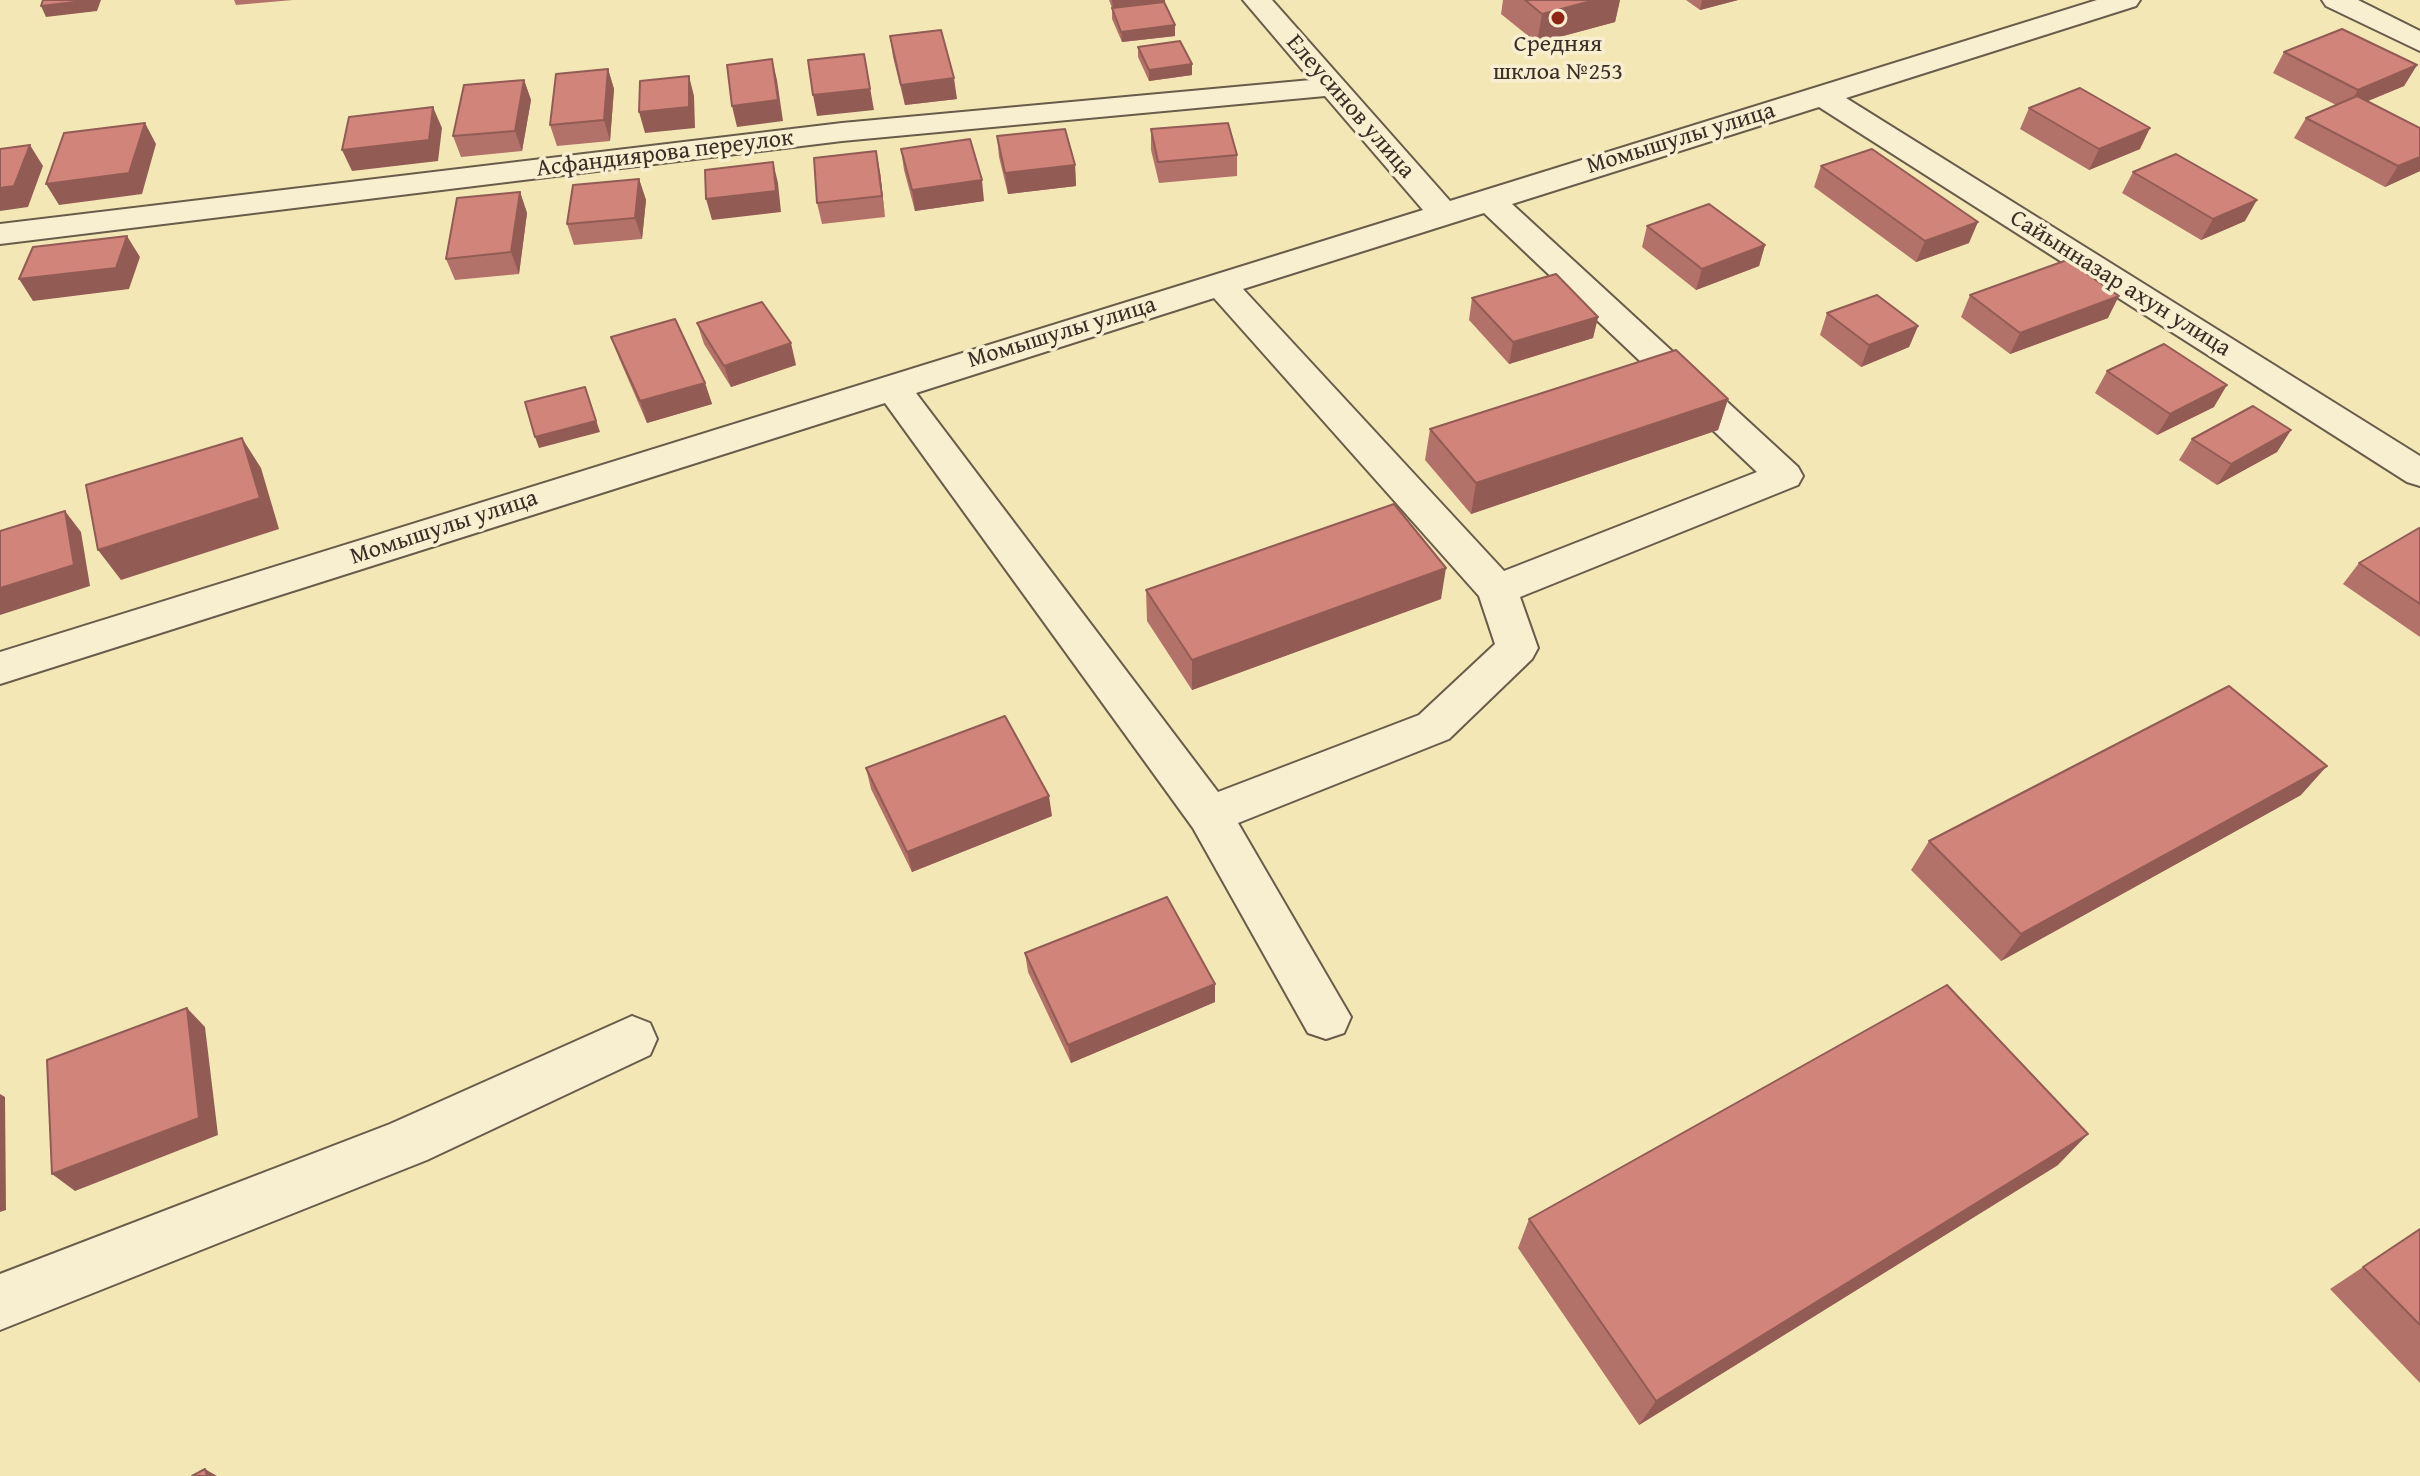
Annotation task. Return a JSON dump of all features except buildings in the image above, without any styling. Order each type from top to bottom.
[{"type":"street","name":"Елеусинов улица","points":[[1257,0],[1443,213]]},
{"type":"street","name":"Момышулы улица","points":[[0,668],[2126,0]]},
{"type":"street","points":[[2336,0],[2420,42]]},
{"type":"street","name":"Асфандиярова переулок","points":[[0,234],[842,132],[1331,87]]},
{"type":"street","name":"Сайынназар ахун улица","points":[[1821,95],[2420,473]]},
{"type":"street","points":[[1488,199],[1784,476],[1497,590]]},
{"type":"street","points":[[1209,815],[1434,727],[1517,648],[1497,590],[1219,283]]},
{"type":"street","points":[[892,386],[1209,815],[1326,1017]]},
{"type":"street","points":[[0,1302],[408,1142],[632,1039]]},
{"type":"place","name":"Средняя шклоа №253","points":[[1558,18]]}]
